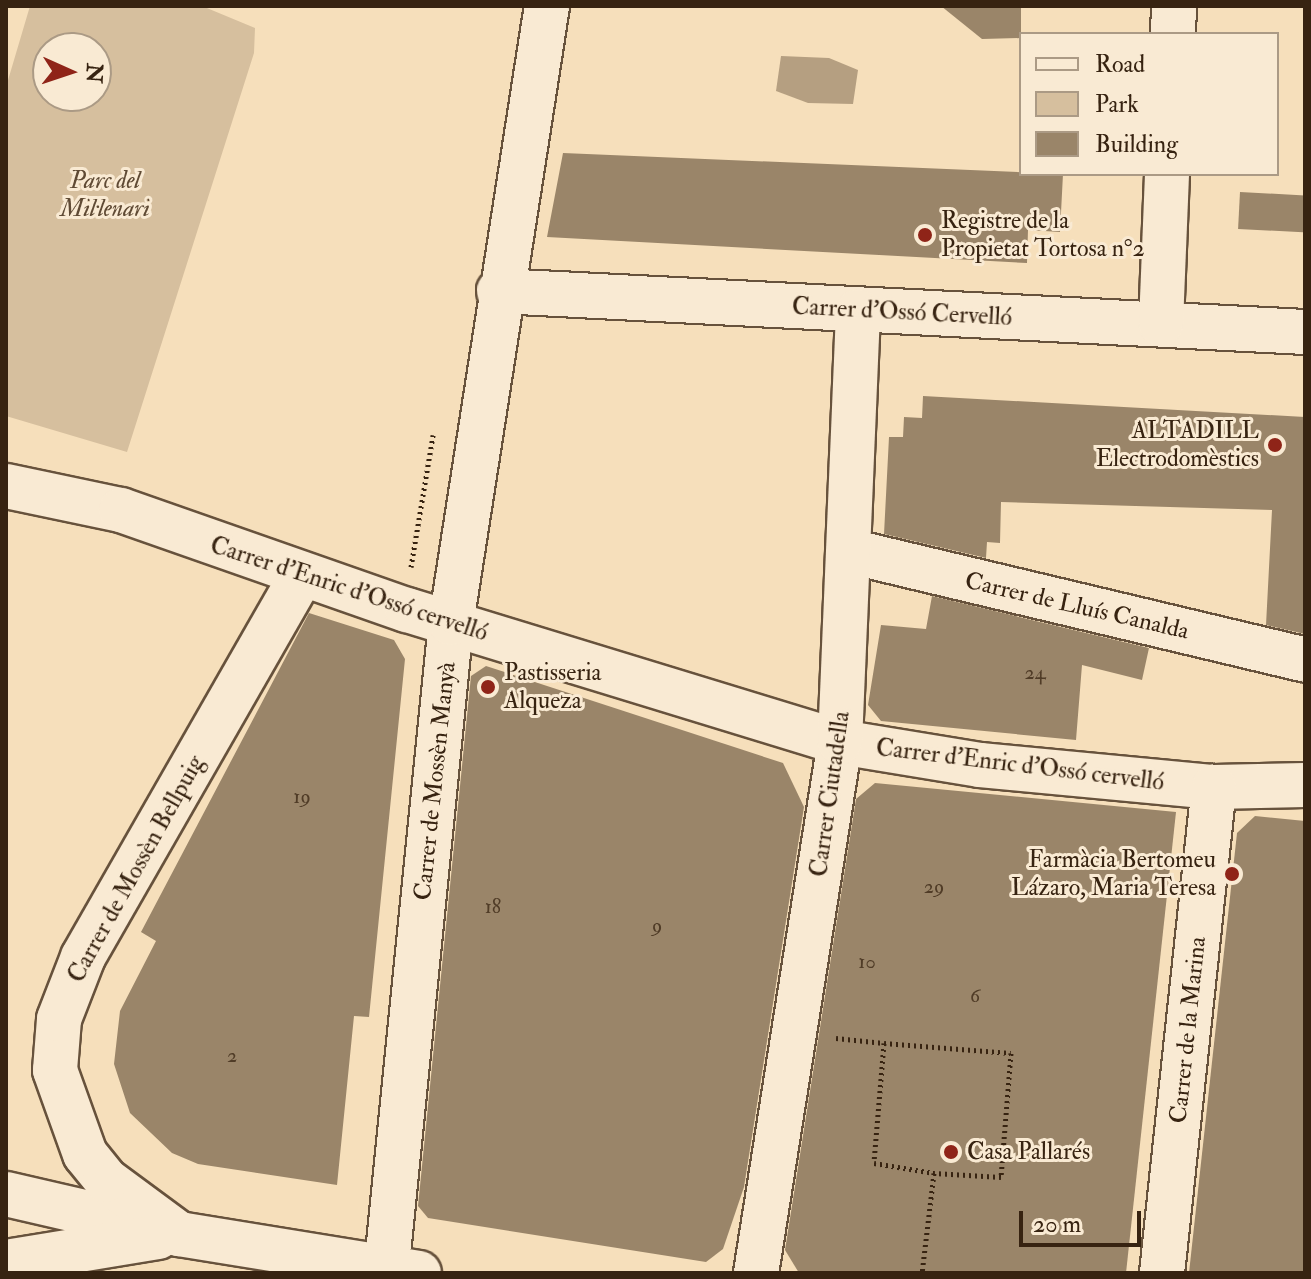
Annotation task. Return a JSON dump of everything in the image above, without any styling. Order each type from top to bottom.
[{"type":"street","name":"Carrer de Mossèn Manyà","points":[[397,1271],[451,623],[499,291],[547,6]]},
{"type":"street","points":[[1173,32],[1174,6]]},
{"type":"street","points":[[1161,324],[1167,176]]},
{"type":"street","name":"Carrer d'Ossó Cervelló","points":[[499,291],[1305,332]]},
{"type":"street","name":"Carrer Ciutadella","points":[[756,1273],[840,742],[858,311]]},
{"type":"street","name":"Carrer d'Enric d'Ossó cervelló","points":[[6,486],[121,510],[302,575],[840,742],[980,765],[1214,787],[1305,785]]},
{"type":"street","name":"Carrer de Lluís Canalda","points":[[849,551],[1305,660]]},
{"type":"street","name":"Carrer de Mossèn Bellpuig","points":[[179,1234],[106,1180],[85,1154],[55,1070],[59,1019],[83,957],[302,575]]},
{"type":"street","name":"Carrer de la Marina","points":[[1162,1273],[1214,787]]},
{"type":"street","points":[[6,1194],[179,1234],[397,1271]]},
{"type":"street","points":[[6,1262],[179,1234]]},
{"type":"path","points":[[794,1034],[1011,1053],[1001,1177],[934,1173],[874,1163],[884,1043]]},
{"type":"path","points":[[922,1273],[934,1173]]},
{"type":"green space","name":"Parc del Mil·lenari","points":[[30,6],[202,6],[255,28],[254,53],[127,452],[6,416],[6,87]]},
{"type":"shaded area","points":[[781,56],[829,58],[858,70],[853,104],[808,103],[776,91]]},
{"type":"building","points":[[941,6],[1021,6],[1019,38],[982,39]]},
{"type":"building","points":[[563,153],[1063,176],[1060,232],[1028,230],[1027,263],[547,237]]},
{"type":"building","points":[[1240,192],[1305,195],[1303,232],[1238,229]]},
{"type":"building","points":[[923,396],[1305,417],[1305,634],[1266,625],[1272,510],[1001,502],[1000,543],[987,542],[986,558],[884,534],[889,437],[903,437],[904,417],[922,418]]},
{"type":"building","points":[[932,596],[1149,648],[1142,680],[1082,665],[1076,740],[881,721],[868,705],[881,625],[926,629]]},
{"type":"building","points":[[309,613],[394,640],[405,659],[369,1017],[354,1016],[337,1185],[198,1164],[172,1153],[130,1113],[114,1064],[120,1011],[156,941],[141,932]]},
{"type":"building","points":[[486,666],[783,763],[804,807],[744,1187],[723,1249],[706,1262],[428,1218],[418,1206],[471,676]]},
{"type":"building","points":[[875,783],[1176,812],[1126,1273],[799,1273],[785,1250],[856,799]]},
{"type":"building","points":[[1255,816],[1305,821],[1305,1273],[1189,1273],[1237,833]]},
{"type":"place","name":"Registre de la Propietat Tortosa n°2","points":[[925,235]]},
{"type":"place","name":"ALTADILL Electrodomèstics","points":[[1275,445]]},
{"type":"place","name":"Pastisseria Alqueza","points":[[488,687]]},
{"type":"place","name":"Farmàcia Bertomeu Lázaro, Maria Teresa","points":[[1232,874]]},
{"type":"place","name":"Casa Pallarés","points":[[951,1152]]}]
